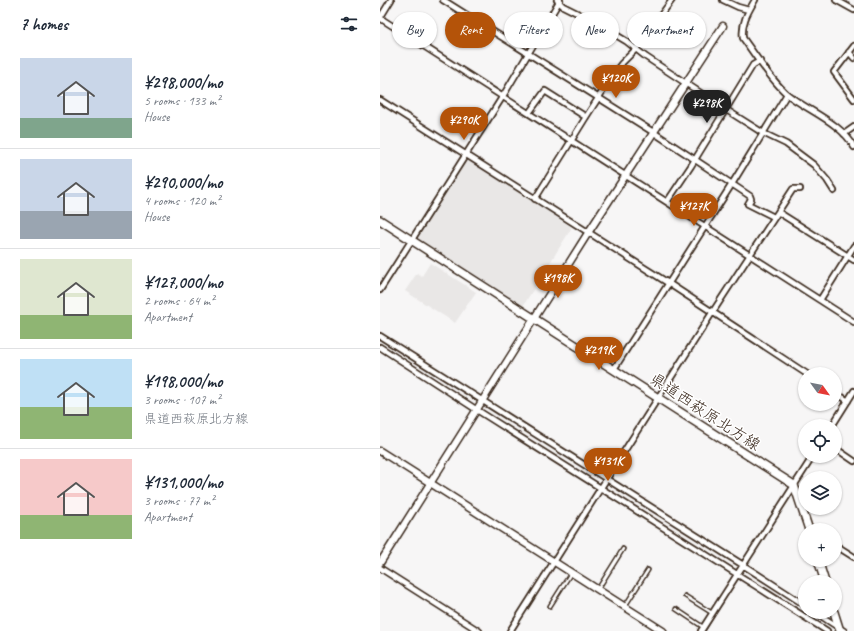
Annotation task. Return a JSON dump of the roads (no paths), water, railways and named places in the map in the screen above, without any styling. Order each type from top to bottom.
[{"type":"main road","name":"県道西萩原北方線","points":[[380,220],[794,485]]},
{"type":"main road","points":[[794,485],[808,523]]},
{"type":"main road","points":[[837,619],[841,630]]},
{"type":"street","points":[[391,0],[380,18],[854,322]]},
{"type":"street","points":[[444,0],[598,99],[654,132],[750,196],[751,199],[748,204],[774,217]]},
{"type":"street","points":[[536,199],[618,67],[636,49],[672,0]]},
{"type":"street","points":[[723,0],[749,10]]},
{"type":"street","points":[[755,0],[744,20],[742,29],[743,38],[787,94],[823,117],[844,134],[854,147]]},
{"type":"street","points":[[836,0],[854,10]]},
{"type":"street","points":[[380,290],[503,96],[559,1],[563,6],[591,20],[763,133],[797,151],[814,165],[834,191]]},
{"type":"street","points":[[380,563],[588,233],[723,26]]},
{"type":"street","points":[[854,46],[834,72],[854,98]]},
{"type":"street","points":[[849,52],[854,58]]},
{"type":"street","points":[[667,202],[753,66],[760,61]]},
{"type":"street","points":[[529,113],[545,91],[586,117]]},
{"type":"street","points":[[614,369],[732,184],[787,94]]},
{"type":"street","points":[[380,100],[798,369]]},
{"type":"street","points":[[844,134],[854,126]]},
{"type":"street","points":[[510,631],[657,398],[774,217],[793,189],[800,190]]},
{"type":"street","points":[[778,212],[854,260]]},
{"type":"street","points":[[820,300],[854,246]]},
{"type":"street","points":[[380,336],[606,478],[798,601]]},
{"type":"street","points":[[380,347],[827,631]]},
{"type":"street","points":[[836,419],[854,391]]},
{"type":"street","points":[[842,397],[848,401]]},
{"type":"street","points":[[380,451],[663,631]]},
{"type":"street","points":[[842,452],[854,460]]},
{"type":"street","points":[[702,629],[808,463]]},
{"type":"street","points":[[842,549],[854,557]]},
{"type":"street","points":[[380,568],[479,631]]},
{"type":"street","points":[[825,619],[841,630]]},
{"type":"lane","points":[[598,590],[623,549]]},
{"type":"lane","points":[[625,606],[648,570]]},
{"type":"lane","points":[[550,606],[571,573]]},
{"type":"lane","points":[[685,596],[712,613]]},
{"type":"lane","points":[[676,609],[702,629]]},
{"type":"waterway","points":[[705,631],[738,578]]}]
